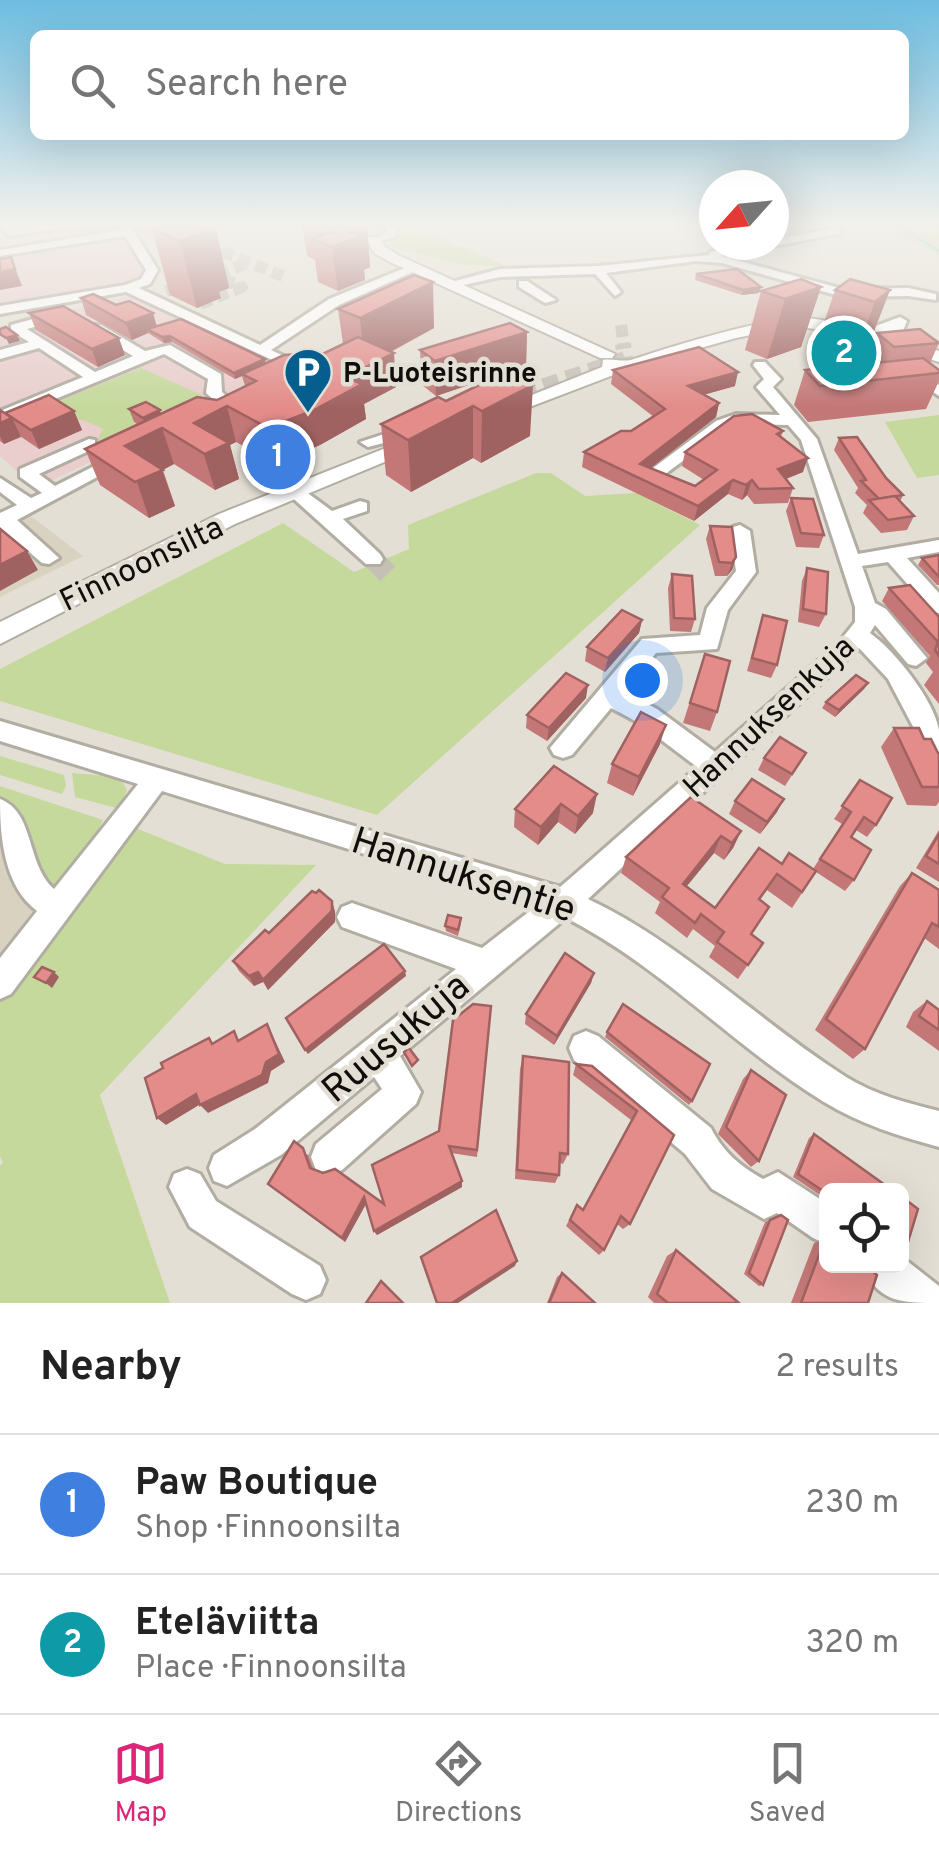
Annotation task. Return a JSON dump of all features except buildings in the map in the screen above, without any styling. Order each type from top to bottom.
[{"type":"main road","points":[[456,286],[620,358]]},
{"type":"main road","points":[[478,410],[620,358],[790,312],[820,315],[939,353]]},
{"type":"main road","name":"Finnoonsilta","points":[[0,614],[288,485],[390,452],[427,428],[368,442],[288,485],[0,634]]},
{"type":"street","points":[[0,310],[133,286]]},
{"type":"street","points":[[261,350],[334,302],[373,286]]},
{"type":"street","points":[[526,286],[550,300]]},
{"type":"street","points":[[610,286],[615,292]]},
{"type":"street","points":[[816,286],[844,293],[908,292],[931,298]]},
{"type":"street","points":[[128,288],[300,367],[282,380]]},
{"type":"street","points":[[93,377],[16,328],[60,315],[74,316],[144,356]]},
{"type":"street","points":[[0,354],[41,344]]},
{"type":"street","points":[[0,417],[165,348],[216,377],[214,393],[231,405]]},
{"type":"street","name":"Hannuksenkuja","points":[[561,901],[858,635],[866,622],[866,606],[809,439],[762,376]]},
{"type":"street","points":[[478,410],[521,394]]},
{"type":"street","points":[[650,477],[722,424],[736,420],[795,420]]},
{"type":"street","points":[[54,494],[26,473],[89,444]]},
{"type":"street","points":[[49,558],[4,520],[137,452]]},
{"type":"street","points":[[0,483],[28,505]]},
{"type":"street","points":[[288,485],[373,559]]},
{"type":"street","points":[[329,518],[360,507]]},
{"type":"street","points":[[563,748],[650,645],[708,643],[718,608],[746,572],[740,531]]},
{"type":"street","points":[[850,562],[939,546]]},
{"type":"street","points":[[893,555],[938,604]]},
{"type":"street","points":[[866,606],[878,614],[916,658]]},
{"type":"street","points":[[858,635],[878,648],[900,677],[939,752]]},
{"type":"street","points":[[608,695],[648,716],[714,766]]},
{"type":"street","name":"Hannuksentie","points":[[0,730],[561,901],[608,924],[646,950],[836,1090],[886,1115],[939,1129]]},
{"type":"street","points":[[0,983],[11,959],[58,910],[158,777]]},
{"type":"street","points":[[0,811],[10,830],[12,884],[19,892],[58,910]]},
{"type":"street","name":"Ruusukuja","points":[[227,1168],[268,1142],[561,901]]},
{"type":"street","points":[[352,917],[483,964]]},
{"type":"street","points":[[586,1048],[698,1141],[706,1160],[728,1181],[764,1200],[778,1190],[819,1220]]},
{"type":"street","points":[[328,1157],[404,1092],[377,1052]]},
{"type":"street","points":[[187,1187],[203,1214],[306,1280]]},
{"type":"street","points":[[891,1273],[928,1303]]},
{"type":"shaded area","points":[[0,286],[109,286],[0,305]]},
{"type":"shaded area","points":[[129,296],[276,369],[275,374],[53,480],[40,484],[25,479],[0,456],[0,327]]},
{"type":"shaded area","points":[[27,513],[83,556],[0,597],[0,534],[4,532],[0,528]]},
{"type":"shaded area","points":[[0,793],[97,823],[0,956]]},
{"type":"green space","points":[[141,368],[202,395],[184,415],[160,409],[133,421],[137,427],[116,445],[97,440],[103,429],[83,420],[14,419]]},
{"type":"green space","points":[[939,415],[939,475],[917,478],[885,422]]},
{"type":"green space","points":[[536,473],[551,473],[585,496],[636,493],[700,525],[377,815],[0,701],[0,669],[283,523],[354,572],[409,549],[408,525]]},
{"type":"green space","points":[[0,756],[64,775],[66,786],[62,794],[0,775]]},
{"type":"green space","points":[[72,773],[119,777],[127,790],[120,809],[75,797]]},
{"type":"green space","points":[[0,786],[103,820],[51,889],[32,883],[23,818],[0,795]]},
{"type":"green space","points":[[133,827],[225,864],[316,865],[100,1095],[170,1303],[0,1303],[0,1001]]},
{"type":"tunnel","points":[[166,291],[181,286]]},
{"type":"tunnel","points":[[200,304],[242,287],[239,286]]},
{"type":"tunnel","points":[[621,325],[624,347]]},
{"type":"tunnel","points":[[521,394],[625,359],[623,344]]},
{"type":"tunnel","points":[[373,559],[390,576]]},
{"type":"place","name":"Eteläviitta","points":[[844,353]]},
{"type":"place","name":"P-Luoteisrinne","points":[[308,414]]},
{"type":"place","name":"Paw Boutique","points":[[278,457]]}]
